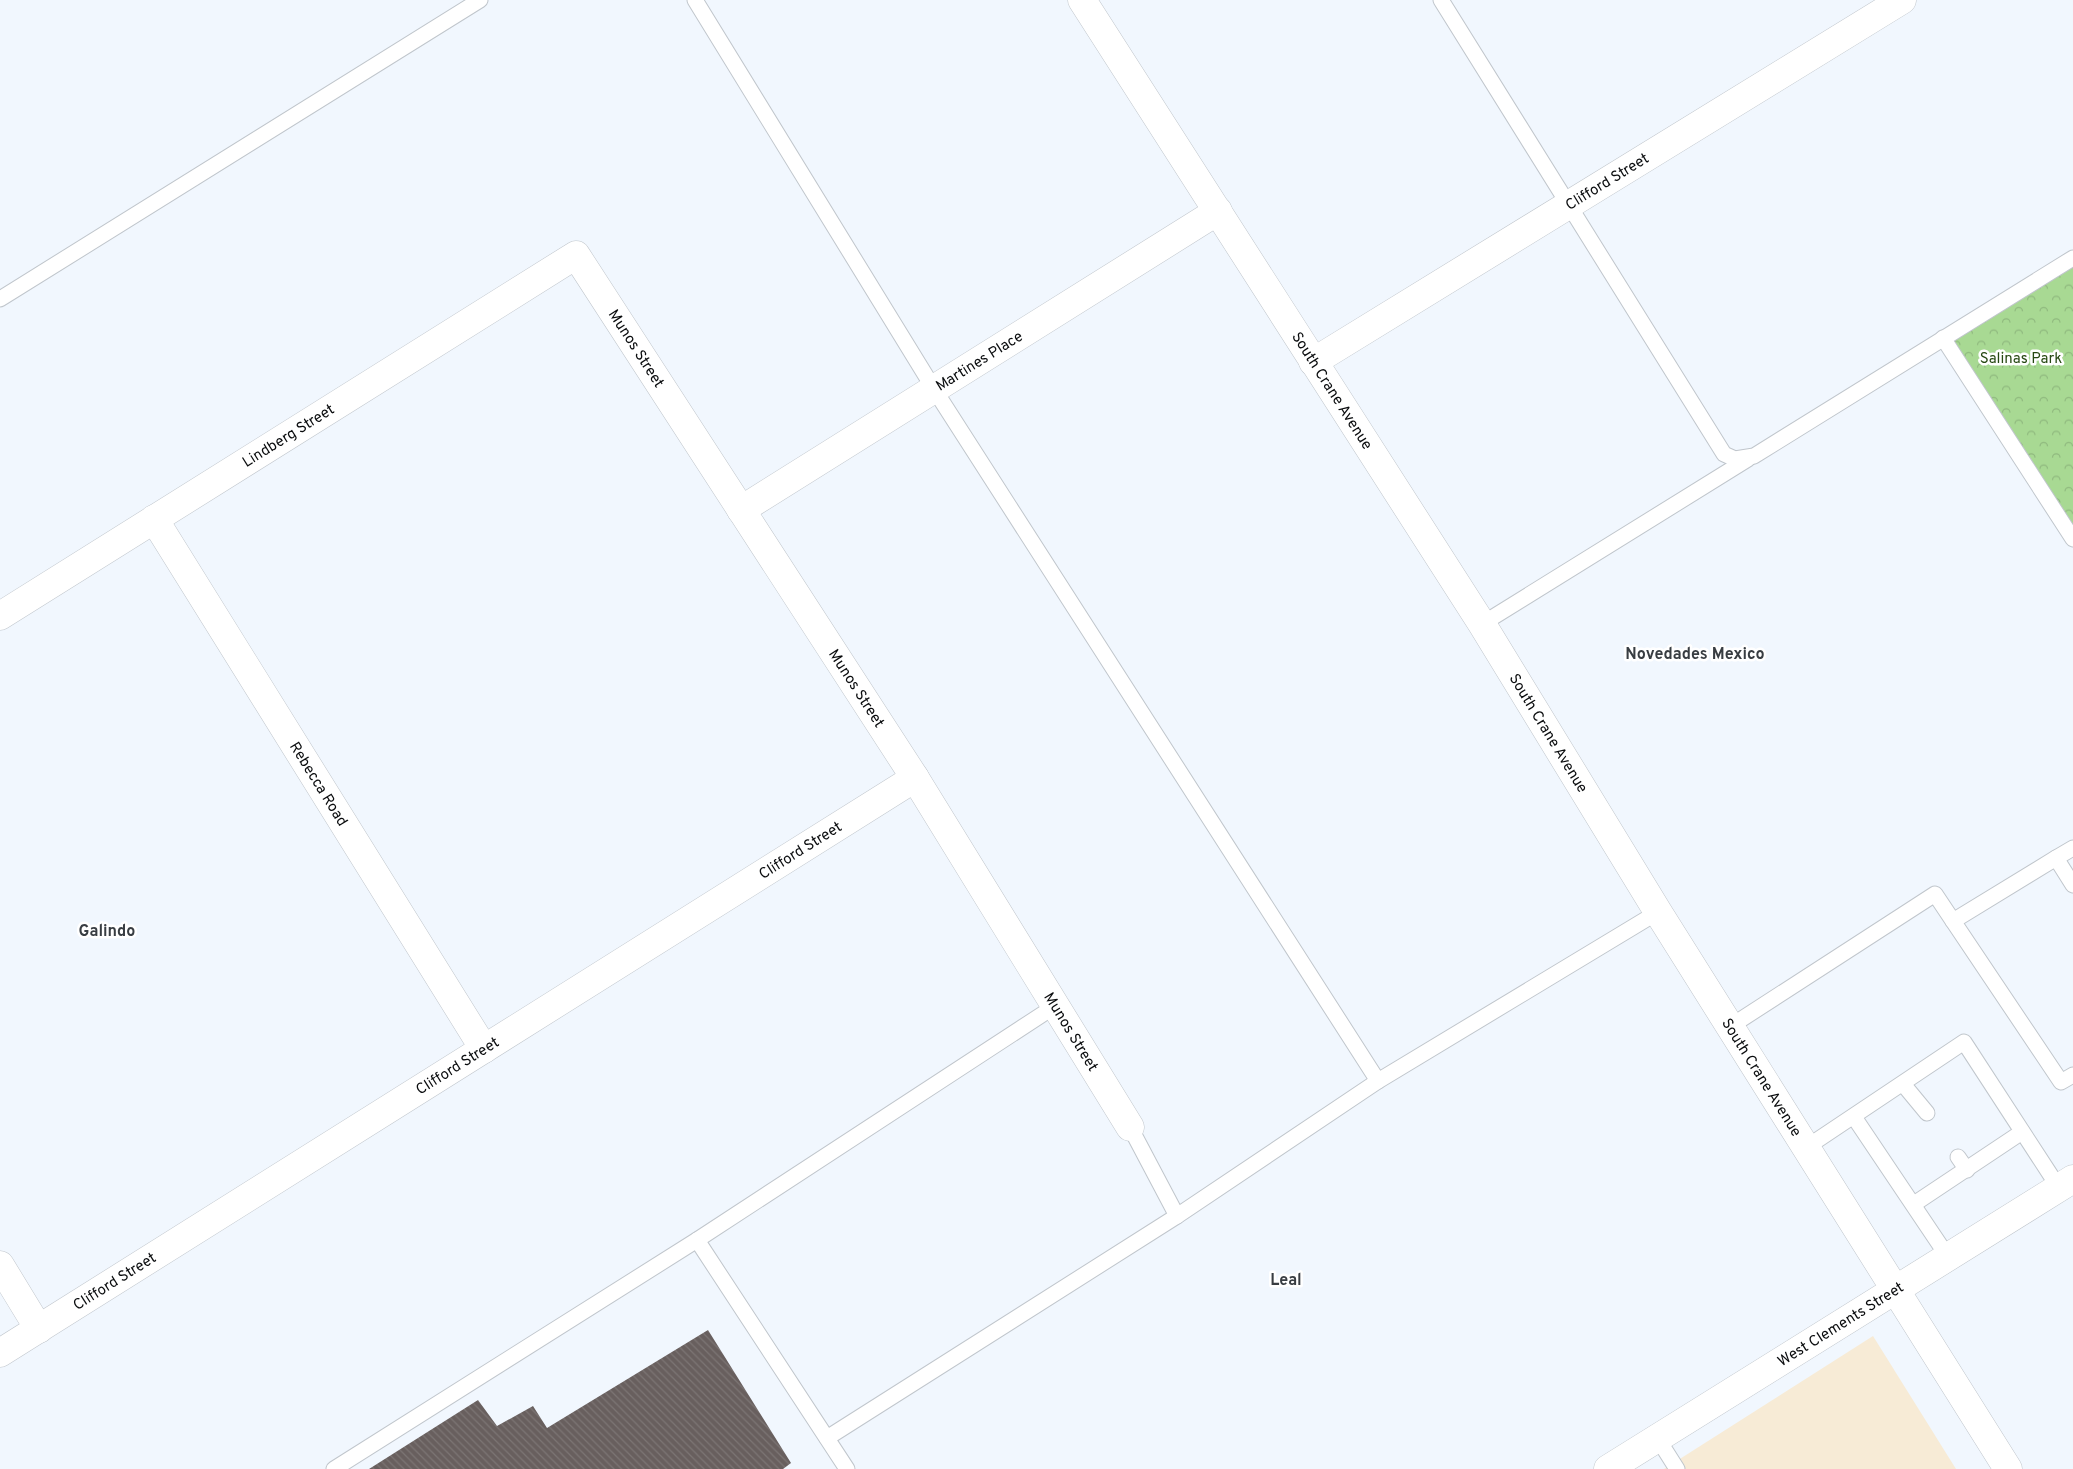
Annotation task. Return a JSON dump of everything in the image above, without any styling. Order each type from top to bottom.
[{"type":"street","name":"South Crane Avenue","points":[[1082,0],[1482,624],[1658,912],[2008,1469]]},
{"type":"street","name":"Clifford Street","points":[[1313,362],[1902,0]]},
{"type":"street","name":"Martines Place","points":[[741,510],[1218,210]]},
{"type":"street","name":"Munos Street","points":[[576,255],[915,778],[1130,1127]]},
{"type":"street","name":"Lindberg Street","points":[[0,616],[576,255]]},
{"type":"street","name":"Rebecca Road","points":[[154,519],[484,1049]]},
{"type":"street","name":"Clifford Street","points":[[0,1353],[915,778]]},
{"type":"street","name":"West Clements Street","points":[[1608,1469],[2066,1184]]},
{"type":"street","points":[[0,1265],[39,1329]]},
{"type":"lane","points":[[0,299],[480,0]]},
{"type":"lane","points":[[695,0],[934,389],[1378,1081]]},
{"type":"lane","points":[[1441,0],[1724,454],[1735,459],[1754,456]]},
{"type":"lane","points":[[1482,624],[2073,258]]},
{"type":"lane","points":[[1944,338],[2073,539]]},
{"type":"lane","points":[[1952,921],[2073,848]]},
{"type":"lane","points":[[2056,858],[2073,885]]},
{"type":"lane","points":[[1730,1026],[1935,894],[2061,1082],[2073,1075]]},
{"type":"lane","points":[[827,1438],[1177,1216],[1378,1081],[1658,912]]},
{"type":"lane","points":[[334,1469],[697,1240],[1055,1006]]},
{"type":"lane","points":[[1807,1147],[1904,1084],[1964,1042],[2022,1132],[2066,1184]]},
{"type":"lane","points":[[1904,1084],[1927,1113]]},
{"type":"lane","points":[[1854,1117],[1948,1257]]},
{"type":"lane","points":[[1130,1127],[1177,1216]]},
{"type":"lane","points":[[1914,1204],[2022,1132]]},
{"type":"lane","points":[[1958,1157],[1967,1170]]},
{"type":"lane","points":[[697,1240],[847,1469]]},
{"type":"lane","points":[[1658,1438],[1677,1469]]},
{"type":"shaded area","points":[[1873,1336],[1956,1469],[1664,1469]]},
{"type":"green space","name":"Salinas Park","points":[[2073,263],[2073,528],[1950,342]]},
{"type":"building","points":[[708,1330],[791,1463],[783,1469],[369,1469],[478,1400],[497,1426],[533,1406],[547,1428]]},
{"type":"district","name":"Novedades Mexico","points":[[1695,653]]},
{"type":"district","name":"Galindo","points":[[107,930]]},
{"type":"district","name":"Leal","points":[[1286,1279]]}]
